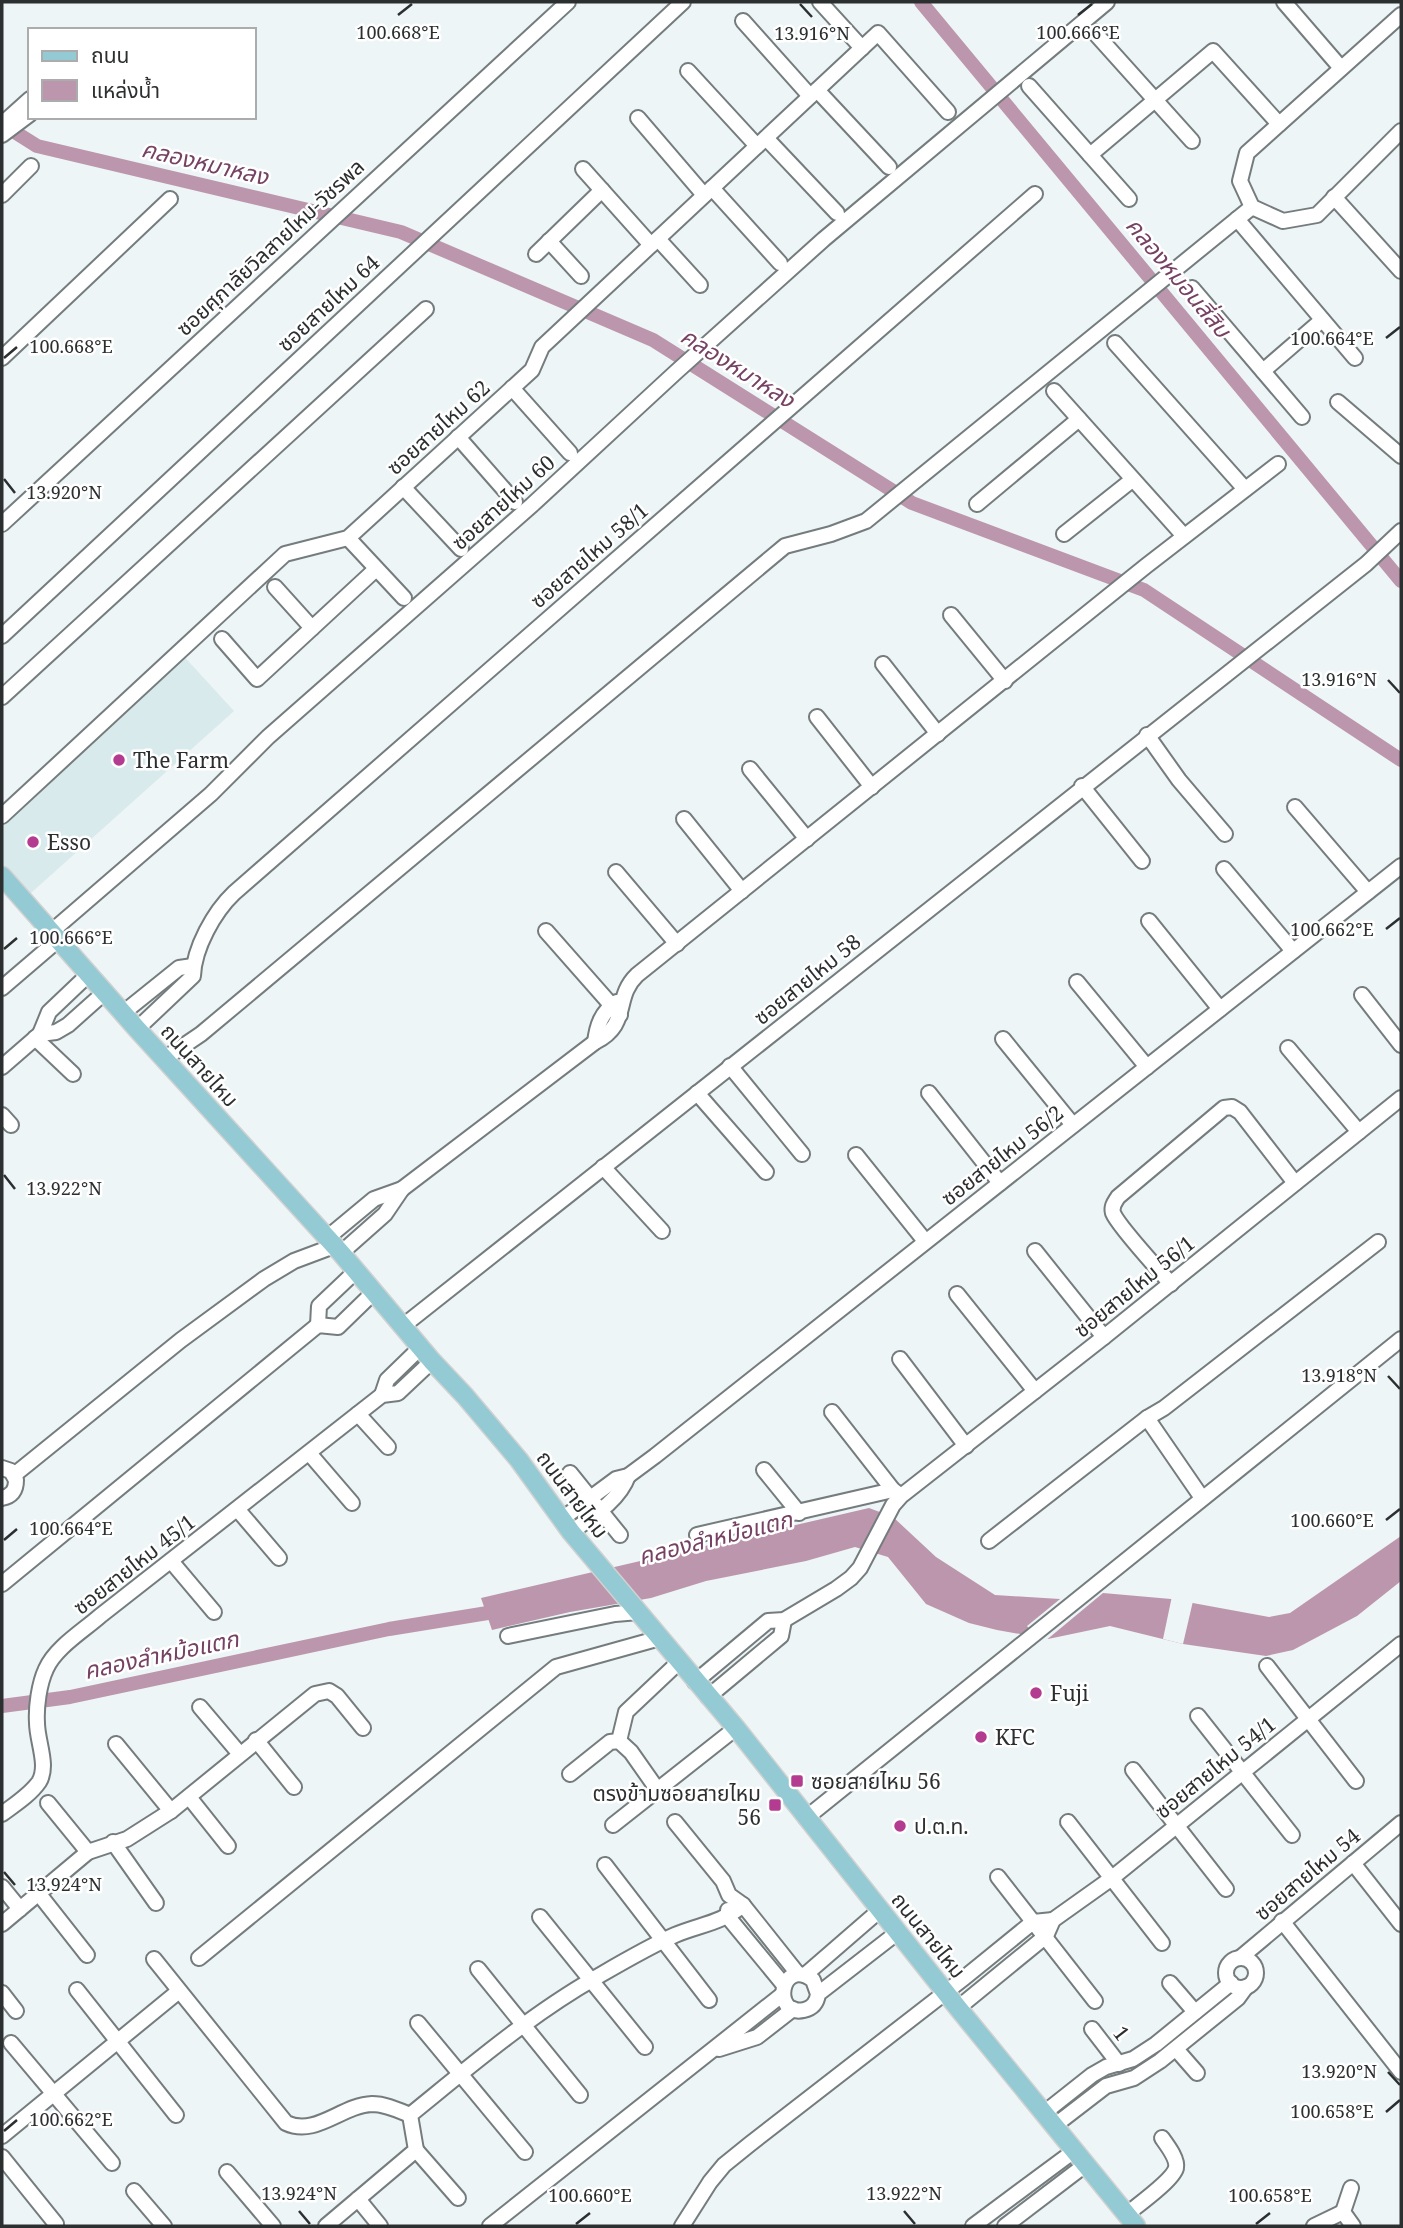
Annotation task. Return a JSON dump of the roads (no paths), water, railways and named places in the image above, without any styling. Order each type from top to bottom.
[{"type":"main road","name":"ถนนสายไหม","points":[[2,876],[137,1030],[356,1270],[519,1460],[567,1526],[736,1728],[958,2008],[1132,2220]]},
{"type":"street","name":"ซอยศุภาลัยวิลสายไหม-วัชรพล","points":[[2,524],[568,2]]},
{"type":"street","name":"ซอยสายไหม 64","points":[[2,636],[683,2]]},
{"type":"street","points":[[820,2],[862,48]]},
{"type":"street","name":"ซอยสายไหม 60","points":[[2,988],[211,794],[268,737],[532,505],[824,239],[1107,2]]},
{"type":"street","points":[[1283,2],[1341,68]]},
{"type":"street","points":[[1397,2],[1401,6]]},
{"type":"street","points":[[1399,139],[1317,215],[1283,221],[1252,207],[1240,181],[1247,153],[1401,15]]},
{"type":"street","points":[[743,21],[889,167]]},
{"type":"street","points":[[1094,32],[1192,141]]},
{"type":"street","name":"ซอยสายไหม 62","points":[[2,816],[285,554],[348,538],[532,370],[542,347],[878,33],[948,112]]},
{"type":"street","points":[[1090,155],[1213,51],[1279,124]]},
{"type":"street","points":[[688,71],[837,213]]},
{"type":"street","points":[[1029,86],[1129,199]]},
{"type":"street","points":[[2,124],[27,106]]},
{"type":"street","points":[[2,135],[27,106]]},
{"type":"street","points":[[638,118],[780,263]]},
{"type":"street","points":[[2,195],[31,166]]},
{"type":"street","points":[[583,169],[700,285]]},
{"type":"street","points":[[536,254],[602,190]]},
{"type":"street","name":"ซอยสายไหม 58/1","points":[[137,1030],[193,976],[193,966],[217,912],[234,893],[1035,194]]},
{"type":"street","points":[[1334,197],[1401,271]]},
{"type":"street","points":[[2,358],[170,199]]},
{"type":"street","points":[[164,1059],[211,1025],[785,546],[866,521],[1252,207]]},
{"type":"street","points":[[1237,219],[1354,358]]},
{"type":"street","points":[[550,241],[581,276]]},
{"type":"street","points":[[1192,288],[1302,417]]},
{"type":"street","points":[[2,697],[426,309]]},
{"type":"street","points":[[1263,371],[1322,320]]},
{"type":"street","points":[[1115,343],[1245,489]]},
{"type":"street","points":[[512,388],[570,453]]},
{"type":"street","points":[[1054,391],[1184,536]]},
{"type":"street","points":[[1338,402],[1401,456]]},
{"type":"street","points":[[977,504],[1079,419]]},
{"type":"street","points":[[458,438],[515,502]]},
{"type":"street","points":[[2,1498],[15,1490],[16,1480],[8,1472],[264,1279],[294,1261],[334,1246],[385,1214],[402,1189],[612,1031],[618,1007],[633,979],[1146,566],[1278,464]]},
{"type":"street","points":[[1064,534],[1132,480]]},
{"type":"street","points":[[403,487],[461,549]]},
{"type":"street","name":"ซอยสายไหม 58","points":[[403,1326],[1236,664],[1366,564],[1398,535]]},
{"type":"street","points":[[348,538],[404,598]]},
{"type":"street","points":[[222,639],[257,679],[376,569]]},
{"type":"street","points":[[275,587],[312,628]]},
{"type":"street","points":[[951,615],[1005,681]]},
{"type":"street","points":[[883,664],[939,734]]},
{"type":"street","points":[[817,717],[872,787]]},
{"type":"street","points":[[1147,735],[1179,780],[1225,834]]},
{"type":"street","points":[[750,769],[807,839]]},
{"type":"street","points":[[1082,786],[1142,861]]},
{"type":"street","points":[[1295,807],[1368,892]]},
{"type":"street","points":[[684,819],[742,891]]},
{"type":"street","name":"ซอยสายไหม 56/2","points":[[567,1526],[591,1497],[616,1479],[628,1476],[1401,866]]},
{"type":"street","points":[[1224,869],[1293,951]]},
{"type":"street","points":[[616,872],[677,944]]},
{"type":"street","points":[[1149,921],[1220,1009]]},
{"type":"street","points":[[546,931],[618,1007]]},
{"type":"street","points":[[123,1013],[179,968],[193,966]]},
{"type":"street","points":[[2,1067],[37,1036],[49,1012],[89,974]]},
{"type":"street","points":[[1077,982],[1147,1067]]},
{"type":"street","points":[[37,1036],[56,1032],[68,1025],[105,992]]},
{"type":"street","points":[[1362,995],[1401,1045]]},
{"type":"street","points":[[37,1036],[73,1074]]},
{"type":"street","points":[[1003,1039],[1073,1125]]},
{"type":"street","points":[[1288,1048],[1359,1132]]},
{"type":"street","points":[[730,1066],[802,1154]]},
{"type":"street","points":[[696,1093],[766,1172]]},
{"type":"street","points":[[929,1093],[1000,1182]]},
{"type":"street","name":"ซอยสายไหม 56/1","points":[[895,1497],[966,1446],[1401,1098]]},
{"type":"street","points":[[1171,1284],[1121,1224],[1113,1213],[1113,1205],[1118,1197],[1146,1172],[1224,1108],[1232,1107],[1240,1112],[1295,1183]]},
{"type":"street","points":[[856,1155],[925,1241]]},
{"type":"street","points":[[603,1167],[662,1231]]},
{"type":"street","points":[[989,1541],[1378,1242]]},
{"type":"street","points":[[1035,1251],[1104,1337]]},
{"type":"street","points":[[318,1325],[319,1306],[356,1270]]},
{"type":"street","points":[[2,1584],[318,1325],[338,1327],[374,1292]]},
{"type":"street","points":[[957,1294],[1035,1391]]},
{"type":"street","points":[[806,1818],[1401,1339]]},
{"type":"street","name":"ซอยสายไหม 45/1","points":[[2,1814],[29,1793],[43,1773],[37,1722],[41,1684],[46,1667],[58,1652],[100,1616],[382,1395],[398,1393],[427,1354]]},
{"type":"street","points":[[900,1359],[966,1446]]},
{"type":"street","points":[[832,1412],[895,1497]]},
{"type":"street","points":[[358,1414],[388,1447]]},
{"type":"street","points":[[1147,1418],[1202,1498]]},
{"type":"street","points":[[309,1453],[352,1503]]},
{"type":"street","points":[[764,1470],[799,1513]]},
{"type":"street","points":[[570,1473],[620,1535]]},
{"type":"street","name":"ซอยสายไหม 56/2","points":[[567,1526],[601,1510],[624,1488],[628,1476]]},
{"type":"street","points":[[696,1535],[799,1513],[895,1497]]},
{"type":"street","points":[[695,1682],[768,1621],[784,1620],[836,1589],[860,1568],[895,1497]]},
{"type":"street","points":[[238,1510],[279,1558]]},
{"type":"street","points":[[172,1561],[214,1612]]},
{"type":"street","points":[[508,1636],[637,1609]]},
{"type":"street","points":[[708,1697],[781,1636],[784,1620]]},
{"type":"street","points":[[199,1958],[548,1673],[569,1662],[660,1638]]},
{"type":"street","name":"ซอยสายไหม 54/1","points":[[1033,1922],[1053,1920],[1112,1878],[1401,1644]]},
{"type":"street","points":[[619,1741],[622,1718],[626,1712],[680,1661]]},
{"type":"street","points":[[1267,1666],[1356,1781]]},
{"type":"street","points":[[2,1924],[88,1852],[138,1833],[171,1811],[315,1694],[329,1691],[337,1696],[363,1728]]},
{"type":"street","points":[[200,1707],[239,1754]]},
{"type":"street","points":[[1198,1716],[1292,1835]]},
{"type":"street","points":[[613,1825],[736,1728]]},
{"type":"street","points":[[256,1740],[294,1787]]},
{"type":"street","points":[[570,1773],[610,1742],[619,1741],[631,1752],[657,1789]]},
{"type":"street","points":[[116,1744],[171,1811]]},
{"type":"street","points":[[1133,1770],[1226,1889]]},
{"type":"street","points":[[189,1797],[228,1846]]},
{"type":"street","points":[[48,1803],[88,1852]]},
{"type":"street","points":[[675,1822],[723,1881],[729,1895],[728,1917],[783,1990],[786,2003],[793,2009],[810,2008],[818,1994],[813,1980],[801,1975],[743,1905],[729,1895]]},
{"type":"street","points":[[1068,1822],[1163,1944]]},
{"type":"street","name":"ซอยสายไหม 54","points":[[1240,1958],[1401,1823]]},
{"type":"street","points":[[113,1842],[156,1903]]},
{"type":"street","points":[[1353,1863],[1401,1924]]},
{"type":"street","points":[[605,1865],[709,2000]]},
{"type":"street","points":[[998,1877],[1095,2001]]},
{"type":"street","points":[[2,1887],[20,1909]]},
{"type":"street","points":[[39,1894],[87,1955]]},
{"type":"street","points":[[410,2115],[524,2026],[591,1980],[664,1940],[728,1917],[743,1905]]},
{"type":"street","points":[[490,2226],[711,2051],[783,1990],[792,1976],[801,1975],[880,1910]]},
{"type":"street","points":[[540,1917],[645,2047]]},
{"type":"street","points":[[958,2008],[1046,1936],[1053,1920]]},
{"type":"street","points":[[1282,1921],[1401,2072]]},
{"type":"street","points":[[682,2226],[724,2165],[1033,1922]]},
{"type":"street","points":[[818,1994],[898,1932]]},
{"type":"street","points":[[154,1959],[286,2123],[303,2127],[362,2105],[374,2104],[388,2106],[410,2115]]},
{"type":"street","points":[[1049,2120],[1080,2105],[1106,2086],[1144,2073],[1238,1998],[1255,1979],[1255,1967],[1251,1962],[1235,1959],[1227,1967],[1227,1979],[1231,1983],[1246,1987]]},
{"type":"street","points":[[478,1969],[580,2095]]},
{"type":"street","points":[[1170,1983],[1195,2012]]},
{"type":"street","points":[[1049,2120],[1070,2092],[1092,2075],[1133,2059],[1156,2044],[1231,1983]]},
{"type":"street","points":[[77,1990],[176,2115]]},
{"type":"street","points":[[2,2136],[179,1991]]},
{"type":"street","points":[[2,1993],[16,2011]]},
{"type":"street","points":[[711,2051],[757,2037],[793,2009]]},
{"type":"street","points":[[418,2023],[525,2152]]},
{"type":"street","name":"1","points":[[1091,2029],[1119,2064]]},
{"type":"street","points":[[11,2043],[112,2163]]},
{"type":"street","points":[[1175,2049],[1197,2073]]},
{"type":"street","points":[[1070,2092],[1080,2105]]},
{"type":"street","points":[[410,2115],[416,2150],[458,2198]]},
{"type":"street","points":[[1132,2220],[1176,2168],[1162,2138]]},
{"type":"street","points":[[326,2226],[416,2150]]},
{"type":"street","points":[[2,2157],[56,2224]]},
{"type":"street","points":[[973,2226],[1079,2158]]},
{"type":"street","points":[[1006,2226],[1079,2158]]},
{"type":"street","points":[[227,2172],[272,2226]]},
{"type":"street","points":[[1314,2226],[1343,2212],[1351,2188]]},
{"type":"street","points":[[134,2191],[164,2226]]},
{"type":"street","points":[[358,2199],[380,2226]]},
{"type":"street","points":[[1343,2212],[1353,2226]]},
{"type":"water","points":[[869,1508],[893,1517],[936,1557],[995,1595],[1060,1599],[1103,1593],[1171,1599],[1269,1617],[1290,1613],[1401,1536],[1401,1581],[1357,1616],[1293,1650],[1266,1656],[1183,1644],[1110,1626],[1048,1639],[969,1623],[926,1604],[888,1557],[855,1547],[806,1561],[706,1581],[651,1598],[570,1612],[492,1630],[481,1598]]},
{"type":"waterway","name":"คลองหมอนสี่สิบ","points":[[921,2],[1401,581]]},
{"type":"waterway","name":"คลองหมาหลง","points":[[2,124],[37,146],[401,232],[653,340],[912,503],[1144,590],[1401,760]]},
{"type":"waterway","name":"คลองลำหม้อแตก","points":[[2,1706],[70,1697],[389,1629],[506,1610]]},
{"type":"place","name":"The Farm","points":[[119,760]]},
{"type":"place","name":"Esso","points":[[33,842]]},
{"type":"place","name":"Fuji","points":[[1036,1693]]},
{"type":"place","name":"KFC","points":[[981,1737]]},
{"type":"place","name":"ซอยสายไหม 56","points":[[797,1781]]},
{"type":"place","name":"ตรงข้ามซอยสายไหม 56","points":[[775,1805]]},
{"type":"place","name":"ป.ต.ท.","points":[[900,1826]]}]
